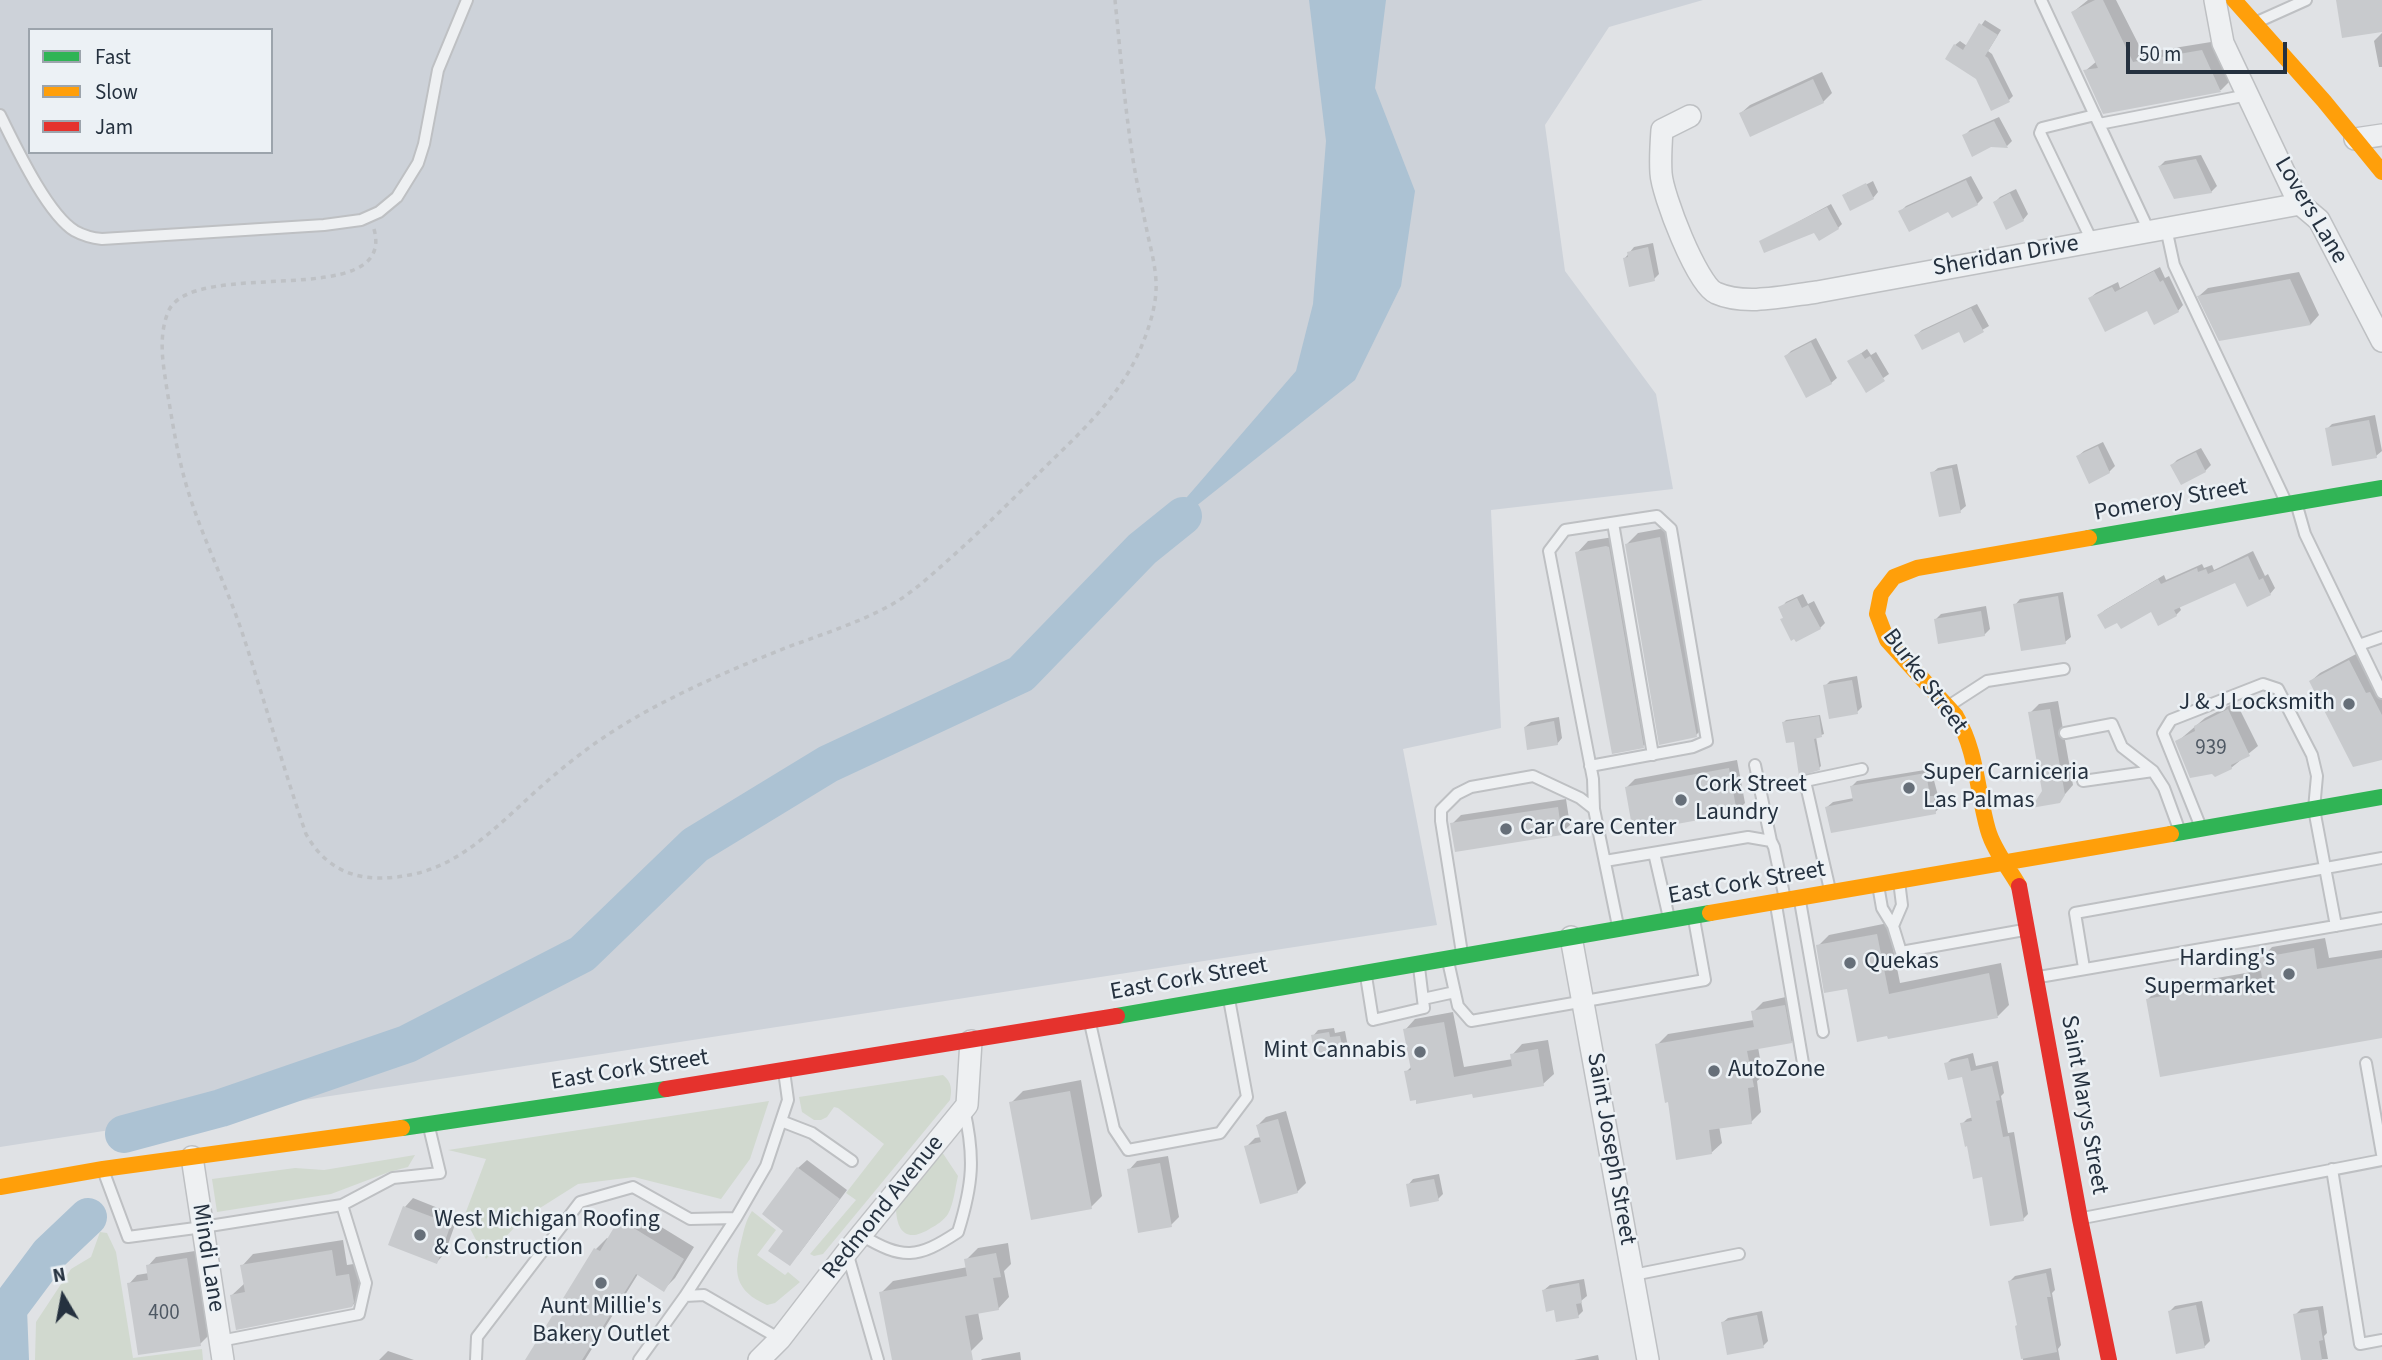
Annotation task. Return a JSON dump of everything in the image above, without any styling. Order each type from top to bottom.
[{"type":"street","name":"Lovers Lane","points":[[2215,0],[2223,43],[2300,204],[2319,220],[2382,341]]},
{"type":"street","points":[[2234,0],[2382,172]]},
{"type":"street","name":"Sheridan Drive","points":[[1690,116],[1662,130],[1661,175],[1670,208],[1700,276],[1712,292],[1729,297],[1766,298],[1817,292],[2300,204]]},
{"type":"street","points":[[2355,139],[2382,135]]},
{"type":"street","name":"Pomeroy Street","points":[[1968,559],[2382,488]]},
{"type":"street","name":"Burke Street","points":[[1968,559],[1917,568],[1894,577],[1881,594],[1877,614],[1887,640],[1964,729],[1973,756],[1988,832],[2003,862]]},
{"type":"street","name":"East Cork Street","points":[[0,1187],[103,1169],[428,1125],[971,1041],[2382,797]]},
{"type":"street","name":"Saint Marys Street","points":[[2003,862],[2019,885],[2080,1219],[2109,1360]]},
{"type":"street","name":"Saint Joseph Street","points":[[1571,937],[1648,1360]]},
{"type":"street","points":[[964,1109],[967,1105],[971,1041]]},
{"type":"street","name":"Redmond Avenue","points":[[759,1360],[780,1339],[854,1243],[964,1109]]},
{"type":"street","name":"Mindi Lane","points":[[192,1157],[221,1351]]},
{"type":"lane","points":[[0,115],[39,188],[68,226],[89,237],[102,239],[324,225],[370,217],[391,204],[418,163],[438,70],[467,0]]},
{"type":"lane","points":[[2041,0],[2097,120],[2158,229],[2382,693]]},
{"type":"lane","points":[[2254,23],[2306,0]]},
{"type":"lane","points":[[2092,241],[2040,133],[2042,128],[2248,95]]},
{"type":"lane","points":[[1590,766],[1693,747],[1707,741],[1671,529],[1657,516],[1565,530],[1549,551],[1618,929]]},
{"type":"lane","points":[[1613,523],[1653,755]]},
{"type":"lane","points":[[2359,645],[2382,637]]},
{"type":"lane","points":[[1947,707],[1987,681],[2064,669]]},
{"type":"lane","points":[[2201,828],[2164,733],[2171,720],[2263,684],[2278,689],[2312,755],[2317,776],[2314,809],[2336,926]]},
{"type":"lane","points":[[2065,733],[2112,724],[2122,747],[2153,771],[2164,788],[2180,832]]},
{"type":"lane","points":[[1755,765],[1770,841],[1774,847],[1823,1032]]},
{"type":"lane","points":[[1831,892],[1805,780],[1862,769]]},
{"type":"lane","points":[[2083,781],[2153,771]]},
{"type":"lane","points":[[1594,809],[1580,798],[1533,776],[1471,787],[1457,794],[1441,810],[1455,957],[1455,992],[1458,1006],[1471,1021],[1705,979],[1693,916]]},
{"type":"lane","points":[[1605,861],[1748,837],[1770,841]]},
{"type":"lane","points":[[1654,853],[1669,920]]},
{"type":"lane","points":[[2084,968],[2075,913],[2382,858]]},
{"type":"lane","points":[[1894,926],[1902,905],[1899,880]]},
{"type":"lane","points":[[1877,884],[1881,908],[1894,926],[1901,952],[2027,929]]},
{"type":"lane","points":[[1787,900],[1803,1063]]},
{"type":"lane","points":[[2036,977],[2382,918]]},
{"type":"lane","points":[[1366,973],[1373,1020],[1424,1009],[1418,964]]},
{"type":"lane","points":[[1423,999],[1455,992]]},
{"type":"lane","points":[[1089,1020],[1114,1129],[1128,1150],[1220,1133],[1247,1097],[1229,996]]},
{"type":"lane","points":[[2367,1063],[2382,1154]]},
{"type":"lane","points":[[639,1360],[685,1296],[766,1166],[788,1100],[784,1070]]},
{"type":"lane","points":[[878,1360],[854,1243],[906,1254],[938,1245],[958,1232],[971,1180],[971,1141],[964,1109]]},
{"type":"lane","points":[[781,1121],[812,1133],[852,1161]]},
{"type":"lane","points":[[103,1169],[128,1237],[203,1227],[342,1205],[393,1178],[440,1173],[428,1125]]},
{"type":"lane","points":[[2080,1219],[2382,1160]]},
{"type":"lane","points":[[2332,1169],[2360,1344],[2382,1340]]},
{"type":"lane","points":[[476,1360],[477,1337],[580,1202],[633,1187],[690,1219],[736,1218]]},
{"type":"lane","points":[[221,1351],[359,1314],[366,1283],[342,1205]]},
{"type":"lane","points":[[1633,1275],[1739,1254]]},
{"type":"lane","points":[[685,1296],[704,1295],[780,1339]]},
{"type":"path","points":[[370,217],[377,242],[376,251],[359,268],[332,276],[217,286],[188,293],[175,301],[169,309],[161,338],[175,438],[190,496],[240,629],[306,834],[324,860],[337,868],[363,876],[389,878],[432,870],[451,860],[501,823],[569,763],[625,723],[727,673],[850,625],[911,592],[987,526],[1116,391],[1132,368],[1142,346],[1156,290],[1152,254],[1131,149],[1115,0]]},
{"type":"shaded area","points":[[0,0],[1703,0],[1609,27],[1545,125],[1565,271],[1656,394],[1673,489],[1491,510],[1501,728],[1403,749],[1437,925],[0,1147]]},
{"type":"shaded area","points":[[943,1075],[951,1086],[950,1100],[823,1254],[810,1254],[856,1200],[846,1193],[884,1144],[838,1108],[834,1107],[827,1117],[821,1120],[814,1120],[802,1112],[799,1097]]},
{"type":"shaded area","points":[[769,1101],[750,1159],[721,1199],[634,1177],[578,1184],[521,1220],[486,1259],[464,1217],[486,1159],[448,1150]]},
{"type":"shaded area","points":[[942,1152],[958,1176],[950,1210],[940,1222],[923,1232],[916,1235],[905,1233],[901,1230],[896,1209]]},
{"type":"shaded area","points":[[415,1155],[408,1167],[331,1194],[217,1212],[212,1179],[295,1168],[324,1170]]},
{"type":"shaded area","points":[[752,1211],[776,1230],[757,1255],[800,1282],[775,1303],[767,1305],[748,1294],[737,1272],[743,1234]]},
{"type":"shaded area","points":[[100,1232],[107,1233],[116,1252],[133,1358],[202,1349],[203,1360],[35,1360],[36,1322],[71,1269],[91,1257]]},
{"type":"water","points":[[1309,0],[1386,0],[1375,88],[1415,191],[1401,286],[1355,380],[1142,549],[1296,371],[1313,304],[1326,141]]},
{"type":"building","points":[[2095,0],[2103,0],[2133,62],[2202,50],[2221,92],[2103,114],[2083,70],[2098,68],[2071,12]]},
{"type":"building","points":[[2336,0],[2382,0],[2382,32],[2342,38]]},
{"type":"building","points":[[1979,23],[1998,35],[1985,56],[2010,102],[1991,111],[1976,79],[1945,59],[1954,44],[1963,50]]},
{"type":"building","points":[[1813,79],[1824,103],[1750,137],[1739,113]]},
{"type":"building","points":[[1994,121],[2008,148],[1991,147],[1972,157],[1962,135]]},
{"type":"building","points":[[2196,159],[2212,193],[2174,199],[2158,166]]},
{"type":"building","points":[[1966,180],[1978,205],[1952,218],[1948,212],[1909,232],[1898,211]]},
{"type":"building","points":[[1866,183],[1874,199],[1850,211],[1842,195]]},
{"type":"building","points":[[2010,193],[2024,221],[2006,230],[1993,202]]},
{"type":"building","points":[[1827,207],[1839,229],[1819,241],[1814,233],[1764,253],[1759,241]]},
{"type":"building","points":[[1648,247],[1655,281],[1629,287],[1623,258],[1628,257],[1627,252]]},
{"type":"building","points":[[2154,271],[2160,282],[2163,280],[2179,312],[2154,325],[2147,311],[2105,332],[2088,298],[2112,287],[2115,292]]},
{"type":"building","points":[[2290,279],[2311,325],[2219,341],[2197,296]]},
{"type":"building","points":[[1971,308],[1984,332],[1964,343],[1959,332],[1922,350],[1914,335]]},
{"type":"building","points":[[1811,342],[1832,384],[1806,398],[1784,356]]},
{"type":"building","points":[[1861,353],[1865,359],[1870,356],[1885,381],[1866,393],[1847,361]]},
{"type":"building","points":[[2369,420],[2377,458],[2332,466],[2325,428]]},
{"type":"building","points":[[2098,446],[2110,473],[2089,484],[2076,456]]},
{"type":"building","points":[[2196,452],[2206,472],[2181,485],[2170,465]]},
{"type":"building","points":[[1952,468],[1961,513],[1939,517],[1930,472]]},
{"type":"building","points":[[1660,537],[1697,737],[1659,745],[1625,544]]},
{"type":"building","points":[[1609,547],[1644,748],[1612,754],[1575,552]]},
{"type":"building","points":[[2248,556],[2259,580],[2263,578],[2271,595],[2247,607],[2235,583],[2174,610],[2177,616],[2158,626],[2151,612],[2121,629],[2117,623],[2105,629],[2097,615],[2158,579],[2161,584],[2197,568],[2198,572],[2206,569],[2208,574]]},
{"type":"building","points":[[2058,596],[2066,644],[2021,651],[2013,604]]},
{"type":"building","points":[[1797,598],[1802,608],[1808,605],[1821,629],[1796,642],[1794,639],[1791,641],[1780,619],[1783,618],[1778,607]]},
{"type":"building","points":[[1981,611],[1985,636],[1938,644],[1934,619]]},
{"type":"building","name":"J & J Locksmith","points":[[2349,660],[2366,693],[2370,692],[2382,715],[2382,760],[2353,767],[2309,681]]},
{"type":"building","points":[[1852,680],[1858,714],[1829,719],[1823,685]]},
{"type":"building","points":[[2050,709],[2065,795],[2060,803],[2031,808],[2042,791],[2028,712]]},
{"type":"building","points":[[2228,709],[2250,756],[2215,777],[2212,774],[2190,778],[2175,741],[2195,731],[2194,726]]},
{"type":"building","points":[[1819,716],[1822,737],[1814,739],[1820,770],[1799,776],[1794,742],[1786,743],[1782,722]]},
{"type":"building","points":[[1554,721],[1558,745],[1527,750],[1524,727]]},
{"type":"building","name":"Cork Street Laundry","points":[[1729,768],[1737,813],[1633,832],[1625,787]]},
{"type":"building","points":[[1926,773],[1930,796],[1934,796],[1936,814],[1831,833],[1825,807],[1853,801],[1850,786]]},
{"type":"building","name":"Car Care Center","points":[[1558,807],[1562,835],[1455,852],[1450,823]]},
{"type":"building","points":[[1877,934],[1889,994],[1989,973],[1998,1018],[1888,1039],[1887,1036],[1857,1042],[1847,989],[1824,993],[1816,945]]},
{"type":"building","points":[[2314,948],[2317,969],[2382,958],[2382,1038],[2160,1077],[2146,999],[2262,978],[2259,958]]},
{"type":"building","points":[[1785,1005],[1792,1043],[1747,1051],[1754,1087],[1748,1088],[1752,1124],[1709,1130],[1712,1154],[1676,1160],[1668,1102],[1665,1103],[1655,1044],[1754,1027],[1751,1011]]},
{"type":"building","points":[[1444,1022],[1454,1077],[1512,1066],[1510,1054],[1538,1049],[1544,1086],[1473,1098],[1472,1094],[1416,1104],[1416,1100],[1410,1101],[1404,1071],[1411,1070],[1403,1029]]},
{"type":"building","points":[[1329,1032],[1330,1037],[1340,1036],[1344,1054],[1315,1058],[1311,1035]]},
{"type":"building","points":[[1968,1058],[1971,1071],[1992,1066],[2000,1100],[1996,1101],[2003,1137],[2009,1136],[2024,1221],[1990,1226],[1982,1177],[1973,1179],[1960,1123],[1972,1121],[1962,1077],[1948,1080],[1944,1063]]},
{"type":"building","points":[[1070,1091],[1092,1209],[1031,1220],[1009,1102]]},
{"type":"building","points":[[1278,1119],[1298,1193],[1260,1204],[1244,1146],[1261,1142],[1256,1125]]},
{"type":"building","points":[[1160,1163],[1172,1227],[1138,1233],[1127,1169]]},
{"type":"building","points":[[797,1167],[840,1199],[790,1266],[768,1251],[783,1231],[762,1214]]},
{"type":"building","points":[[1434,1179],[1439,1201],[1410,1207],[1406,1184]]},
{"type":"building","name":"West Michigan Roofing & Construction","points":[[403,1206],[451,1224],[437,1264],[388,1245]]},
{"type":"building","name":"Aunt Millie's Bakery Outlet","points":[[619,1219],[684,1259],[664,1292],[636,1274],[582,1360],[525,1360],[594,1248],[600,1251]]},
{"type":"building","points":[[332,1250],[336,1276],[349,1274],[354,1302],[352,1307],[236,1330],[230,1295],[245,1292],[240,1265]]},
{"type":"building","points":[[996,1253],[1001,1277],[993,1278],[999,1310],[965,1316],[973,1360],[892,1360],[879,1292],[967,1276],[964,1259]]},
{"type":"building","points":[[187,1258],[201,1346],[138,1355],[127,1283],[148,1280],[146,1265]]},
{"type":"building","points":[[2046,1273],[2051,1297],[2047,1297],[2057,1352],[2021,1359],[2008,1281]]},
{"type":"building","points":[[1579,1283],[1582,1303],[1576,1304],[1579,1318],[1556,1322],[1554,1310],[1546,1312],[1542,1290]]},
{"type":"building","points":[[2196,1305],[2205,1348],[2176,1354],[2168,1311]]},
{"type":"building","points":[[2318,1310],[2323,1340],[2319,1341],[2322,1360],[2301,1360],[2293,1314]]},
{"type":"building","points":[[1757,1315],[1764,1348],[1727,1355],[1721,1322]]},
{"type":"waterway","points":[[124,1134],[221,1108],[407,1044],[582,954],[695,845],[828,764],[1021,674],[1142,549],[1183,516]]},
{"type":"waterway","points":[[10,1360],[8,1309],[49,1254],[88,1217]]},
{"type":"traffic: fast","points":[[2089,538],[2382,488]]},
{"type":"traffic: fast","points":[[2171,834],[2382,797]]},
{"type":"traffic: fast","points":[[1117,1016],[1710,913]]},
{"type":"traffic: fast","points":[[402,1128],[666,1089]]},
{"type":"traffic: slow","points":[[2234,0],[2324,101],[2382,172]]},
{"type":"traffic: slow","points":[[2019,886],[1991,838],[1963,729],[1956,716],[1887,640],[1877,614],[1881,594],[1894,577],[1917,568],[2089,538]]},
{"type":"traffic: slow","points":[[1710,913],[2171,834]]},
{"type":"traffic: slow","points":[[0,1187],[103,1169],[402,1128]]},
{"type":"traffic: jam","points":[[2019,886],[2080,1219],[2109,1360]]},
{"type":"traffic: jam","points":[[666,1089],[1117,1016]]},
{"type":"place","name":"J & J Locksmith","points":[[2349,704]]},
{"type":"place","name":"Super Carniceria Las Palmas","points":[[1909,788]]},
{"type":"place","name":"Cork Street Laundry","points":[[1681,800]]},
{"type":"place","name":"Car Care Center","points":[[1506,829]]},
{"type":"place","name":"Quekas","points":[[1850,963]]},
{"type":"place","name":"Harding's Supermarket","points":[[2289,974]]},
{"type":"place","name":"Mint Cannabis","points":[[1420,1052]]},
{"type":"place","name":"AutoZone","points":[[1714,1071]]},
{"type":"place","name":"West Michigan Roofing & Construction","points":[[420,1235]]},
{"type":"place","name":"Aunt Millie's Bakery Outlet","points":[[601,1283]]}]
